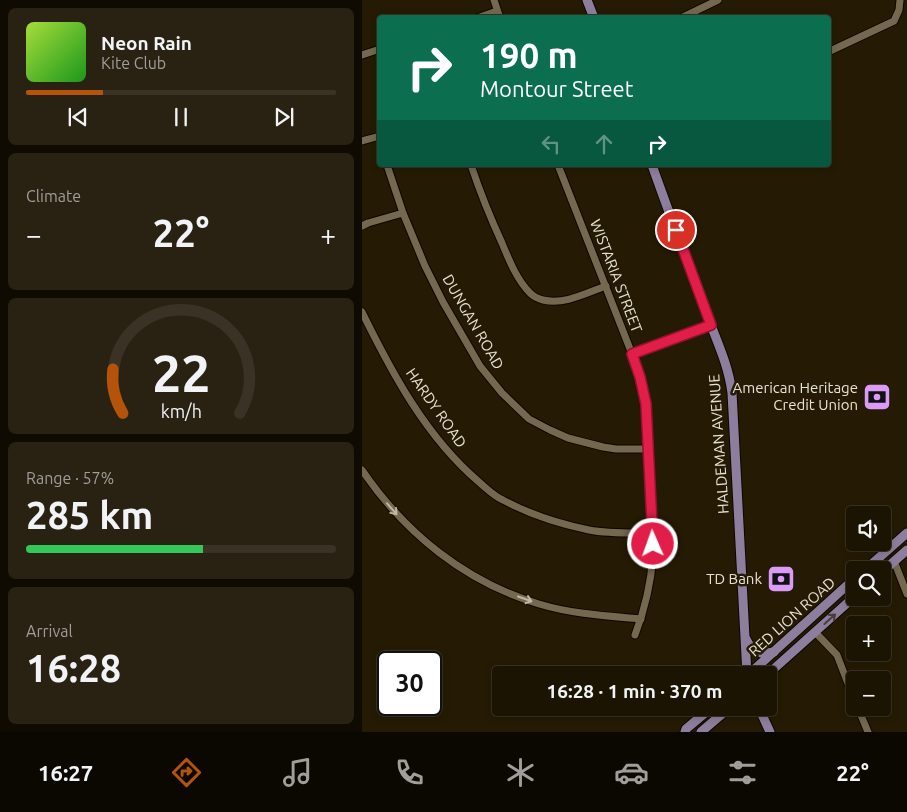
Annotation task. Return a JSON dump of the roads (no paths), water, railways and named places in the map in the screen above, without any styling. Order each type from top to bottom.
[{"type":"main road","points":[[588,0],[593,15]]},
{"type":"main road","name":"HALDEMAN AVENUE","points":[[653,167],[728,367],[732,393],[746,666]]},
{"type":"main road","points":[[875,561],[906,533]]},
{"type":"main road","points":[[891,564],[906,550]]},
{"type":"main road","name":"RED LION ROAD","points":[[758,666],[846,586]]},
{"type":"main road","name":"RED LION ROAD","points":[[777,666],[846,604]]},
{"type":"main road","points":[[744,637],[750,646],[759,653],[774,652]]},
{"type":"main road","points":[[685,732],[701,716]]},
{"type":"main road","points":[[701,732],[720,716]]},
{"type":"main road","points":[[763,716],[770,732]]},
{"type":"street","points":[[494,0],[499,14]]},
{"type":"street","points":[[687,15],[718,0]]},
{"type":"street","points":[[831,51],[894,21],[899,10],[900,0]]},
{"type":"street","points":[[362,55],[377,50]]},
{"type":"street","points":[[362,141],[377,137]]},
{"type":"street","name":"DUNGAN ROAD","points":[[388,167],[403,213],[425,266],[443,302],[480,366],[502,393],[529,419],[568,438],[603,448],[649,449]]},
{"type":"street","points":[[472,167],[485,205],[509,260],[531,294],[543,300],[558,302],[572,299],[606,286]]},
{"type":"street","name":"WISTARIA STREET","points":[[559,167],[632,354],[645,396],[648,415],[654,555],[646,605],[635,635]]},
{"type":"street","points":[[362,226],[403,213]]},
{"type":"street","name":"HARDY ROAD","points":[[362,312],[386,360],[438,441],[468,473],[496,496],[551,520],[590,530],[620,533],[653,533]]},
{"type":"street","points":[[632,354],[711,325]]},
{"type":"street","points":[[362,470],[374,488],[402,521],[430,546],[457,566],[487,583],[502,591],[540,604],[588,614],[641,619]]},
{"type":"street","points":[[894,562],[906,594]]},
{"type":"street","points":[[815,632],[837,655],[846,678]]},
{"type":"street","points":[[861,716],[868,732]]},
{"type":"place","name":"American Heritage Credit Union","points":[[877,397]]},
{"type":"place","name":"TD Bank","points":[[781,579]]}]
